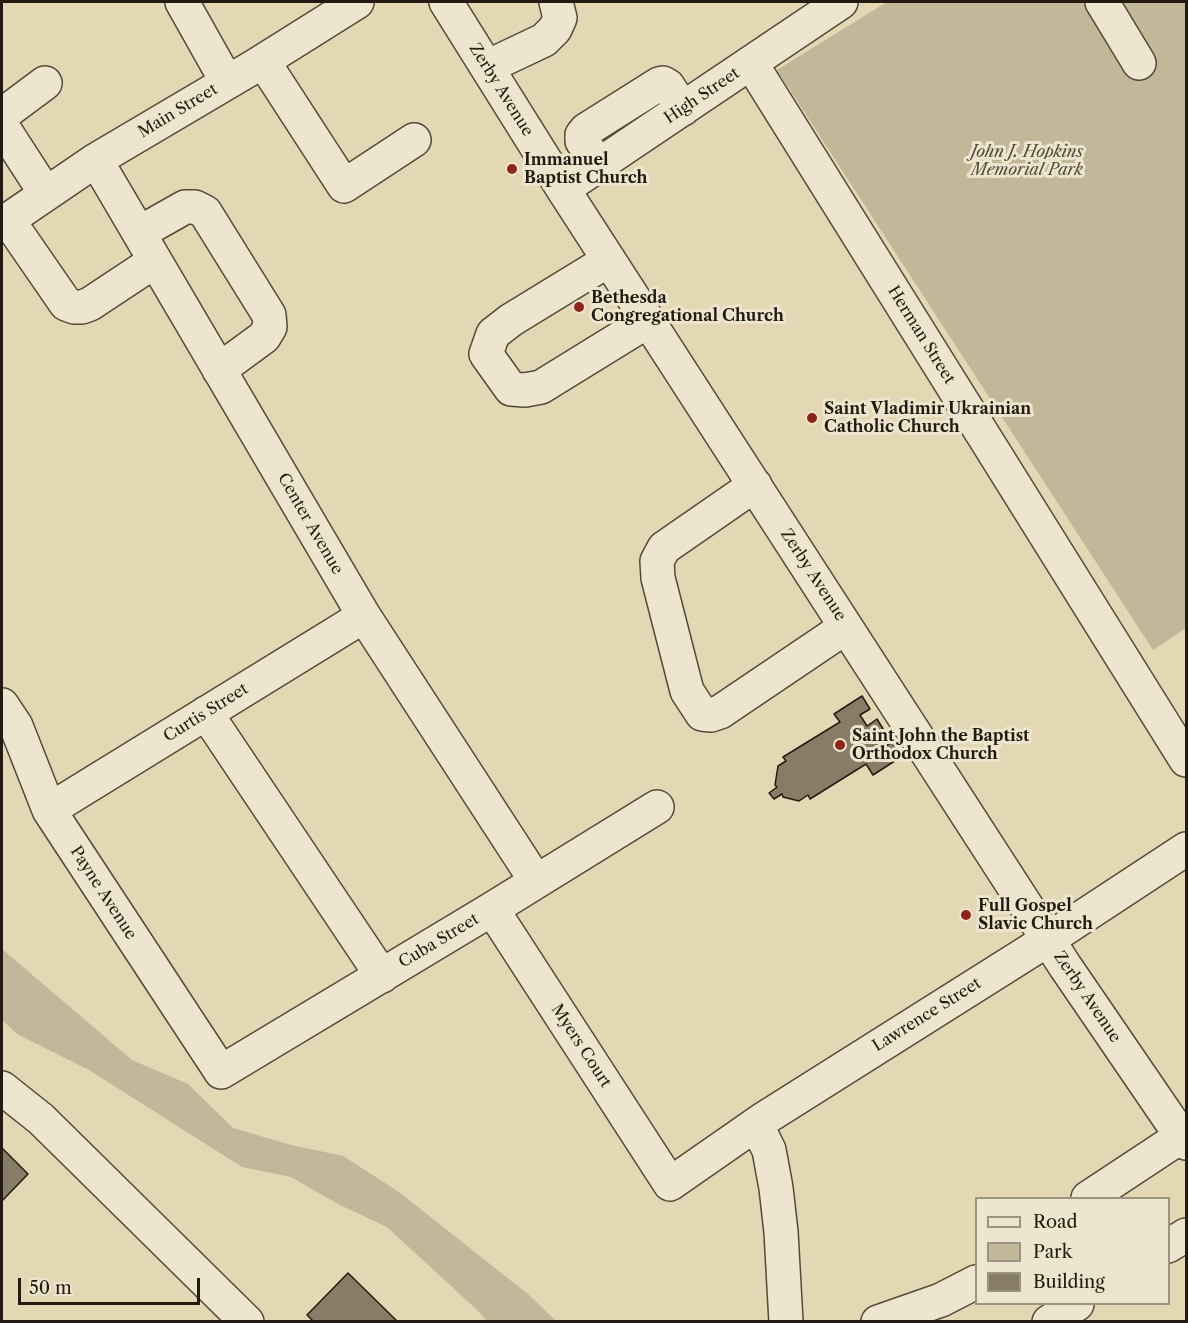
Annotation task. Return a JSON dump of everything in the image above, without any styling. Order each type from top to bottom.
[{"type":"street","points":[[182,2],[227,82]]},
{"type":"street","name":"Main Street","points":[[5,222],[96,160],[357,2]]},
{"type":"street","name":"Zerby Avenue","points":[[446,2],[563,189],[846,627],[1049,939],[1184,1140]]},
{"type":"street","points":[[488,67],[544,40],[555,29],[560,18],[556,2]]},
{"type":"street","name":"High Street","points":[[563,189],[841,2]]},
{"type":"street","points":[[1102,2],[1139,63]]},
{"type":"street","points":[[263,61],[344,186],[414,140]]},
{"type":"street","name":"Herman Street","points":[[751,63],[1186,760]]},
{"type":"street","points":[[2,115],[45,83]]},
{"type":"street","points":[[2,126],[46,194]]},
{"type":"street","name":"Center Avenue","points":[[96,160],[364,616],[536,880]]},
{"type":"street","points":[[139,233],[185,207],[195,207],[205,212],[269,315],[270,327],[264,337],[219,370]]},
{"type":"street","points":[[5,222],[66,304],[74,307],[82,308],[90,304],[155,261]]},
{"type":"street","points":[[609,260],[511,320],[493,334],[486,354],[512,389],[525,390],[541,387],[648,321]]},
{"type":"street","points":[[755,485],[664,548],[657,561],[658,578],[687,691],[702,714],[720,712],[846,627]]},
{"type":"street","name":"Curtis Street","points":[[49,810],[364,616]]},
{"type":"street","name":"Payne Avenue","points":[[2,705],[16,726],[49,810],[221,1072]]},
{"type":"street","points":[[206,713],[381,976]]},
{"type":"street","name":"Cuba Street","points":[[221,1072],[657,807]]},
{"type":"street","name":"Lawrence Street","points":[[670,1184],[756,1124],[1049,939],[1186,849]]},
{"type":"street","name":"Myers Court","points":[[492,909],[670,1184]]},
{"type":"street","points":[[2,1088],[41,1119],[247,1322]]},
{"type":"street","points":[[756,1124],[769,1150],[776,1188],[786,1322]]},
{"type":"street","points":[[1090,1197],[1184,1140]]},
{"type":"street","points":[[1170,1245],[1186,1235]]},
{"type":"street","points":[[878,1322],[941,1300],[975,1283]]},
{"type":"street","points":[[1049,1322],[1075,1305]]},
{"type":"green space","name":"John J. Hopkins Memorial Park","points":[[887,2],[1186,2],[1186,628],[1153,650],[777,70]]},
{"type":"green space","points":[[2,949],[132,1060],[188,1084],[233,1128],[291,1145],[343,1156],[399,1192],[529,1295],[556,1321],[487,1321],[387,1227],[338,1204],[291,1177],[242,1167],[89,1070],[17,1034],[2,1020]]},
{"type":"building","name":"Saint John the Baptist Orthodox Church","points":[[862,696],[870,709],[860,715],[867,726],[877,719],[885,732],[874,739],[880,749],[892,742],[901,757],[873,775],[866,764],[810,799],[808,795],[799,801],[783,797],[782,794],[774,799],[769,793],[777,787],[775,785],[778,766],[786,761],[783,757],[840,722],[834,714]]},
{"type":"building","points":[[2,1148],[28,1174],[2,1201]]},
{"type":"building","points":[[348,1273],[398,1322],[314,1322],[307,1315]]},
{"type":"place","name":"Immanuel Baptist Church","points":[[512,169]]},
{"type":"place","name":"Bethesda Congregational Church","points":[[579,307]]},
{"type":"place","name":"Saint Vladimir Ukrainian Catholic Church","points":[[812,418]]},
{"type":"place","name":"Saint John the Baptist Orthodox Church","points":[[840,745]]},
{"type":"place","name":"Full Gospel Slavic Church","points":[[966,915]]}]
